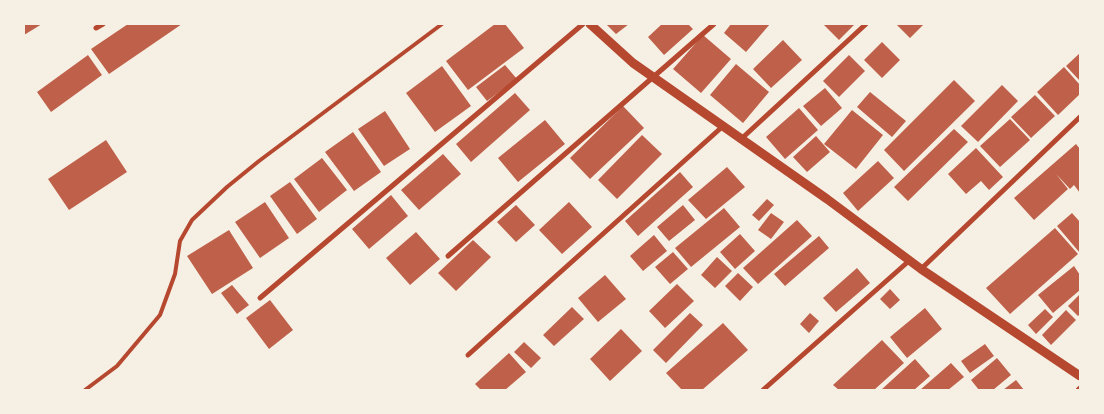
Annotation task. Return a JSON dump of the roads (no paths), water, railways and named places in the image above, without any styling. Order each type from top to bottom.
[{"type":"street","points":[[96,28],[103,24]]},
{"type":"street","points":[[260,298],[583,24]]},
{"type":"street","points":[[448,256],[714,24]]},
{"type":"street","points":[[740,140],[866,24]]},
{"type":"street","points":[[594,25],[653,77],[722,127],[827,199],[921,269],[1080,376]]},
{"type":"street","points":[[921,269],[1080,116]]},
{"type":"street","points":[[468,355],[722,127]]},
{"type":"street","points":[[763,390],[910,260]]},
{"type":"lane","points":[[85,390],[117,366],[160,314],[175,274],[180,241],[192,220],[258,161],[442,24]]}]
